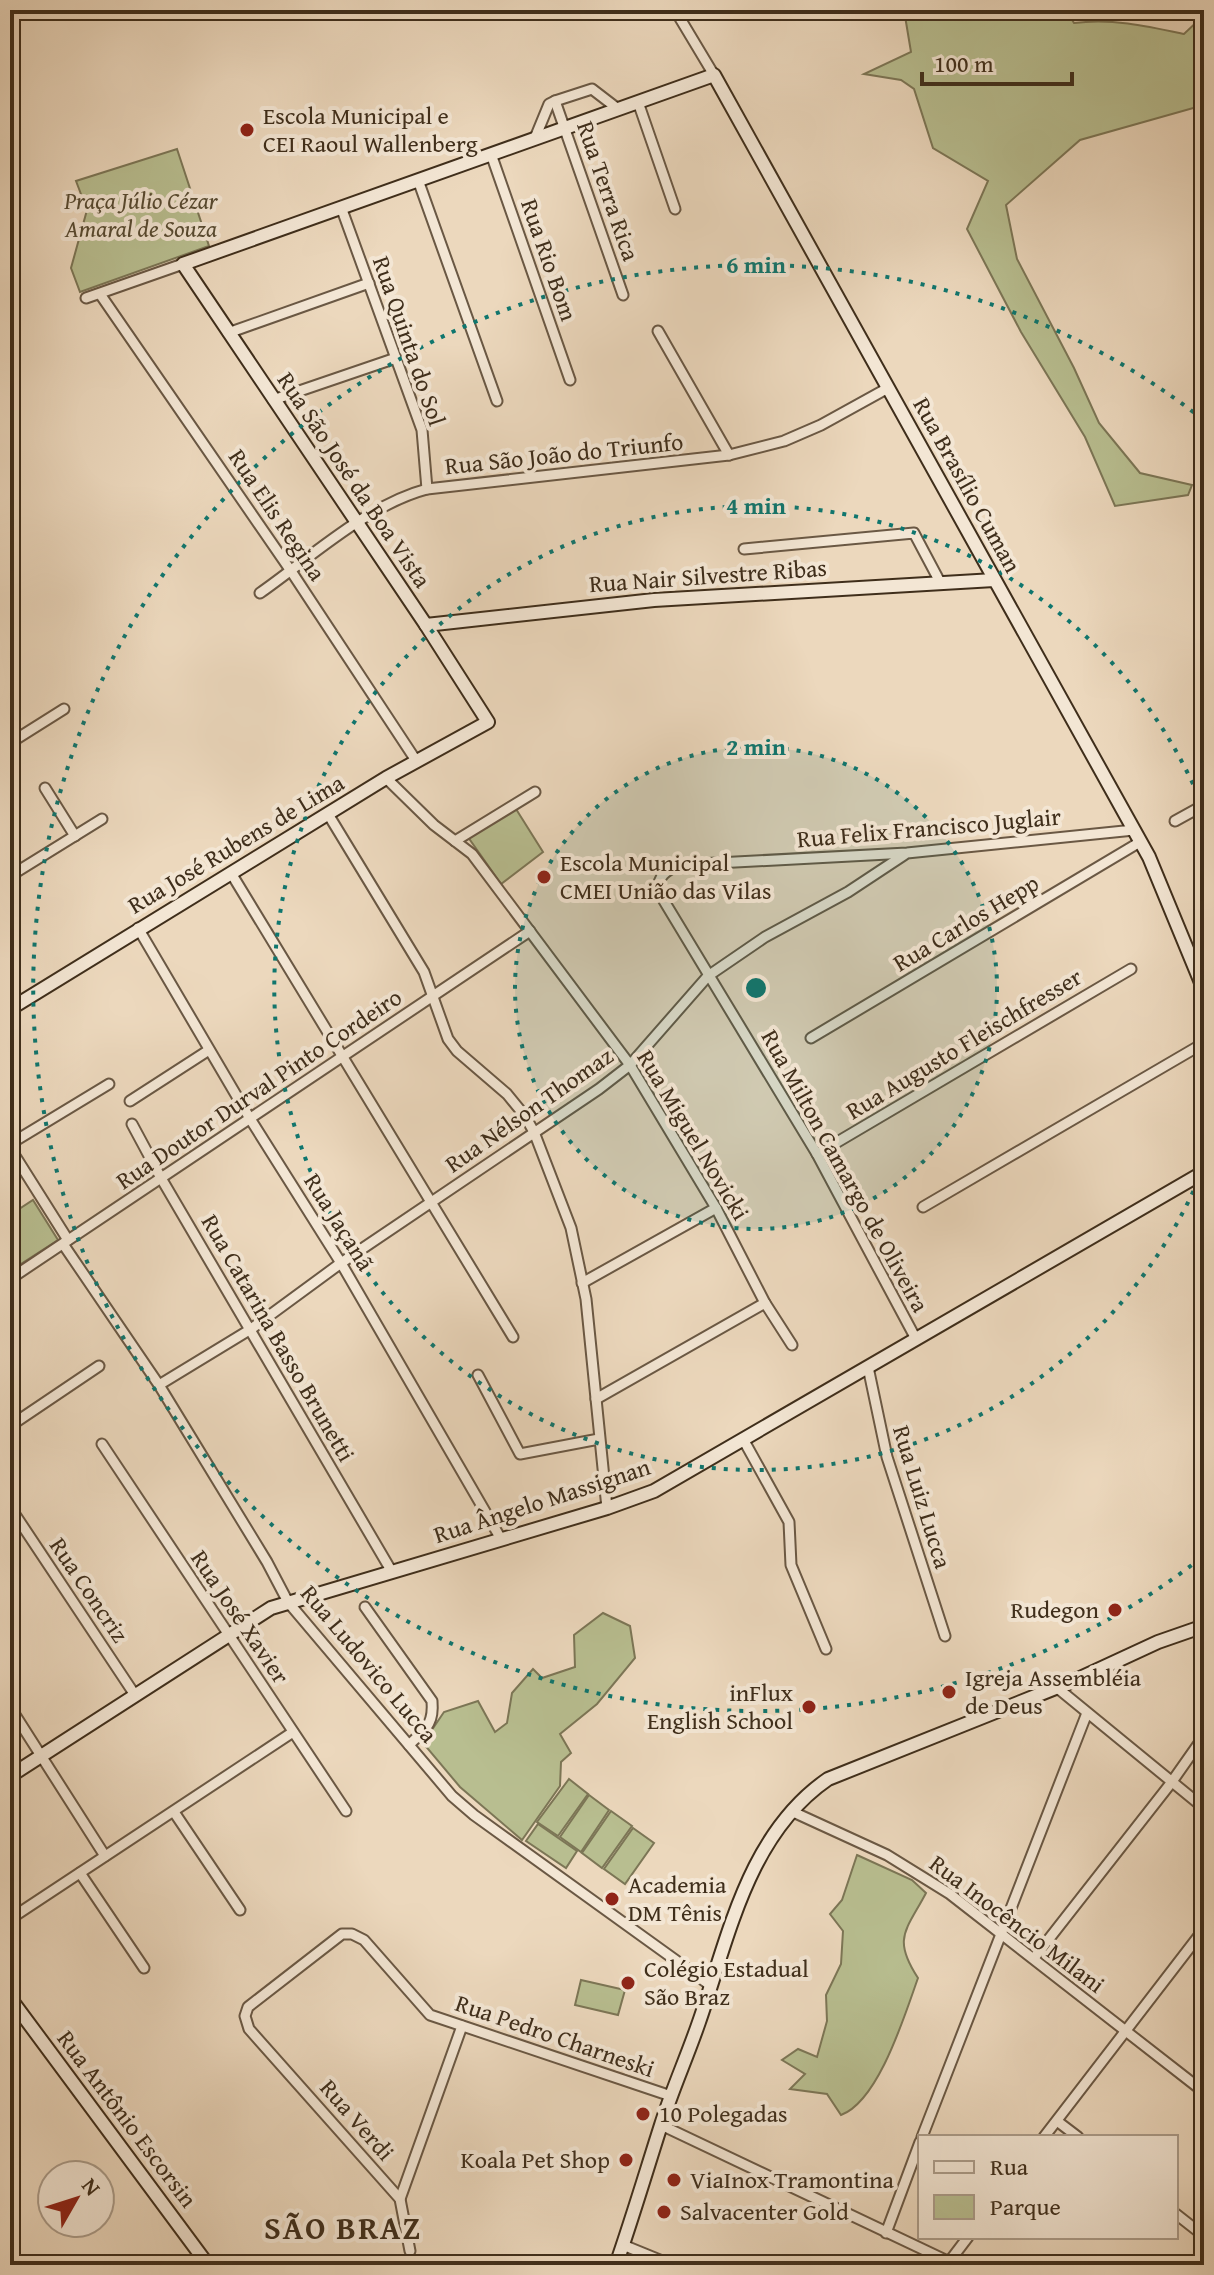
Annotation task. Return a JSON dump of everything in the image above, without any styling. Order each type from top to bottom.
[{"type":"street","name":"Rua Brasílio Cuman","points":[[675,10],[1137,836],[1161,882],[1204,990]]},
{"type":"street","points":[[86,298],[714,75]]},
{"type":"street","points":[[535,138],[549,104],[555,101],[592,89],[618,109]]},
{"type":"street","name":"Rua Terra Rica","points":[[555,101],[623,295]]},
{"type":"street","points":[[638,102],[675,209]]},
{"type":"street","name":"Rua Rio Bom","points":[[491,154],[570,380]]},
{"type":"street","points":[[418,180],[497,401]]},
{"type":"street","name":"Rua Quinta do Sol","points":[[341,207],[422,430],[427,489]]},
{"type":"street","name":"Rua São José da Boa Vista","points":[[183,264],[488,722]]},
{"type":"street","points":[[228,333],[369,283]]},
{"type":"street","name":"Rua Elis Regina","points":[[100,294],[291,571],[417,762]]},
{"type":"street","points":[[658,331],[729,455]]},
{"type":"street","points":[[273,400],[396,358]]},
{"type":"street","name":"Rua São João do Triunfo","points":[[260,593],[394,500],[427,489],[729,455],[784,441],[821,425],[888,388]]},
{"type":"street","points":[[744,549],[914,533],[940,582]]},
{"type":"street","name":"Rua Nair Silvestre Ribas","points":[[426,625],[654,600],[994,580]]},
{"type":"street","points":[[10,729],[13,741],[64,709]]},
{"type":"street","name":"Rua José Rubens de Lima","points":[[10,1009],[386,778],[488,722]]},
{"type":"street","name":"Rua Miguel Novicki","points":[[386,778],[434,825],[472,854],[630,1065],[716,1208],[765,1303],[792,1345]]},
{"type":"street","points":[[45,788],[75,836]]},
{"type":"street","points":[[455,841],[535,792]]},
{"type":"street","points":[[1175,821],[1204,805]]},
{"type":"street","points":[[328,814],[424,972],[448,1039],[457,1051],[507,1094],[534,1132],[571,1228],[582,1283],[607,1508]]},
{"type":"street","points":[[10,876],[102,819]]},
{"type":"street","name":"Rua Felix Francisco Juglair","points":[[679,865],[907,853],[1137,836]]},
{"type":"street","name":"Rua Carlos Hepp","points":[[811,1038],[1137,836]]},
{"type":"street","name":"Rua Nélson Thomaz","points":[[159,1385],[251,1329],[341,1263],[630,1065],[708,976],[765,937],[848,892],[907,853]]},
{"type":"street","name":"Rua Milton Camargo de Oliveira","points":[[679,865],[666,871],[658,881],[658,891],[817,1154],[916,1339]]},
{"type":"street","points":[[231,873],[513,1337]]},
{"type":"street","name":"Rua Jaçanã","points":[[138,928],[249,1117],[341,1263],[501,1539]]},
{"type":"street","name":"Rua Doutor Durval Pinto Cordeiro","points":[[10,1279],[530,931]]},
{"type":"street","name":"Rua Augusto Fleischfresser","points":[[817,1154],[1131,969]]},
{"type":"street","points":[[923,1207],[1204,1043]]},
{"type":"street","points":[[130,1101],[209,1050]]},
{"type":"street","points":[[10,1146],[109,1084]]},
{"type":"street","name":"Rua Catarina Basso Brunetti","points":[[132,1124],[392,1572]]},
{"type":"street","name":"Rua Ludovico Lucca","points":[[10,1146],[66,1242],[159,1385],[267,1562],[288,1602],[452,1796],[710,1985]]},
{"type":"street","name":"Rua Ângelo Massignan","points":[[10,1776],[271,1608],[607,1508],[654,1491],[1204,1172]]},
{"type":"street","points":[[582,1283],[716,1208]]},
{"type":"street","points":[[596,1399],[765,1303]]},
{"type":"street","points":[[10,1426],[99,1366]]},
{"type":"street","name":"Rua Luiz Lucca","points":[[868,1367],[887,1457],[945,1636]]},
{"type":"street","points":[[478,1375],[520,1454],[599,1439]]},
{"type":"street","points":[[743,1439],[789,1522],[791,1565],[826,1649]]},
{"type":"street","name":"Rua José Xavier","points":[[102,1444],[346,1811]]},
{"type":"street","name":"Rua Concriz","points":[[10,1507],[135,1695]]},
{"type":"street","points":[[365,1607],[432,1701],[433,1717],[429,1726],[409,1745]]},
{"type":"street","points":[[616,2265],[671,2096],[753,1869],[767,1842],[791,1811],[828,1779],[1078,1679],[1158,1642],[1204,1626]]},
{"type":"street","points":[[1055,1686],[1204,1808]]},
{"type":"street","points":[[10,1707],[105,1856]]},
{"type":"street","points":[[923,2135],[1087,1713]]},
{"type":"street","points":[[10,1919],[293,1732]]},
{"type":"street","points":[[1034,1958],[1204,1736]]},
{"type":"street","name":"Rua Inocêncio Milani","points":[[791,1811],[887,1855],[950,1894],[1204,2092]]},
{"type":"street","points":[[174,1812],[240,1910]]},
{"type":"street","points":[[80,1873],[144,1968]]},
{"type":"street","points":[[1046,2135],[1204,1929]]},
{"type":"street","name":"Rua Pedro Charneski","points":[[249,2029],[245,2016],[248,2007],[342,1934],[352,1934],[364,1940],[430,2015],[671,2096]]},
{"type":"street","name":"Rua Antônio Escorsin","points":[[10,1998],[206,2262]]},
{"type":"street","points":[[410,2251],[400,2199],[462,2026]]},
{"type":"street","name":"Rua Verdi","points":[[249,2029],[400,2199]]},
{"type":"street","points":[[1057,2121],[1075,2135]]},
{"type":"street","points":[[661,2125],[952,2263],[967,2239]]},
{"type":"street","points":[[886,2233],[918,2148]]},
{"type":"street","points":[[1178,2216],[1204,2236]]},
{"type":"street","points":[[623,2245],[672,2265]]},
{"type":"street","points":[[190,2265],[206,2262]]},
{"type":"green space","points":[[904,10],[1066,10],[1074,23],[1116,22],[1184,34],[1204,15],[1204,105],[1080,140],[1006,205],[1017,259],[1099,423],[1140,473],[1192,485],[1188,495],[1115,506],[1085,437],[1021,332],[967,229],[988,181],[933,148],[914,89],[901,80],[864,74],[911,52]]},
{"type":"green space","name":"Praça Júlio Cézar Amaral de Souza","points":[[177,149],[209,246],[80,292],[71,268],[87,210],[76,181]]},
{"type":"green space","points":[[516,809],[543,852],[501,884],[468,837]]},
{"type":"green space","points":[[33,1200],[58,1240],[10,1271],[10,1215]]},
{"type":"green space","points":[[603,1613],[630,1626],[635,1658],[597,1704],[560,1734],[571,1753],[561,1762],[560,1786],[522,1840],[460,1787],[423,1743],[444,1712],[478,1701],[495,1732],[507,1723],[512,1693],[533,1669],[542,1678],[575,1667],[574,1635]]},
{"type":"green space","points":[[569,1779],[588,1794],[558,1836],[537,1822]]},
{"type":"green space","points":[[589,1795],[609,1810],[581,1852],[560,1837]]},
{"type":"green space","points":[[611,1811],[632,1826],[602,1868],[582,1853]]},
{"type":"green space","points":[[538,1824],[577,1851],[566,1868],[526,1841]]},
{"type":"green space","points":[[633,1828],[654,1843],[625,1884],[604,1869]]},
{"type":"green space","points":[[857,1855],[912,1880],[926,1893],[905,1935],[905,1953],[918,1978],[898,2033],[867,2093],[855,2107],[841,2115],[827,2094],[790,2089],[805,2074],[782,2060],[798,2049],[817,2057],[827,2021],[826,1995],[841,1964],[843,1931],[830,1914],[842,1900]]},
{"type":"green space","points":[[581,1980],[625,1990],[618,2015],[575,2005]]},
{"type":"place","name":"Escola Municipal e CEI Raoul Wallenberg","points":[[247,130]]},
{"type":"place","name":"Escola Municipal CMEI União das Vilas","points":[[544,877]]},
{"type":"place","name":"Rudegon","points":[[1115,1610]]},
{"type":"place","name":"Igreja Assembléia de Deus","points":[[949,1692]]},
{"type":"place","name":"inFlux English School","points":[[809,1707]]},
{"type":"place","name":"Academia DM Tênis","points":[[612,1899]]},
{"type":"place","name":"Colégio Estadual São Braz","points":[[628,1983]]},
{"type":"place","name":"10 Polegadas","points":[[643,2114]]},
{"type":"place","name":"Koala Pet Shop","points":[[626,2160]]},
{"type":"place","name":"ViaInox Tramontina","points":[[674,2180]]},
{"type":"place","name":"Salvacenter Gold","points":[[664,2212]]},
{"type":"district","name":"SÃO BRAZ","points":[[343,2228]]}]
